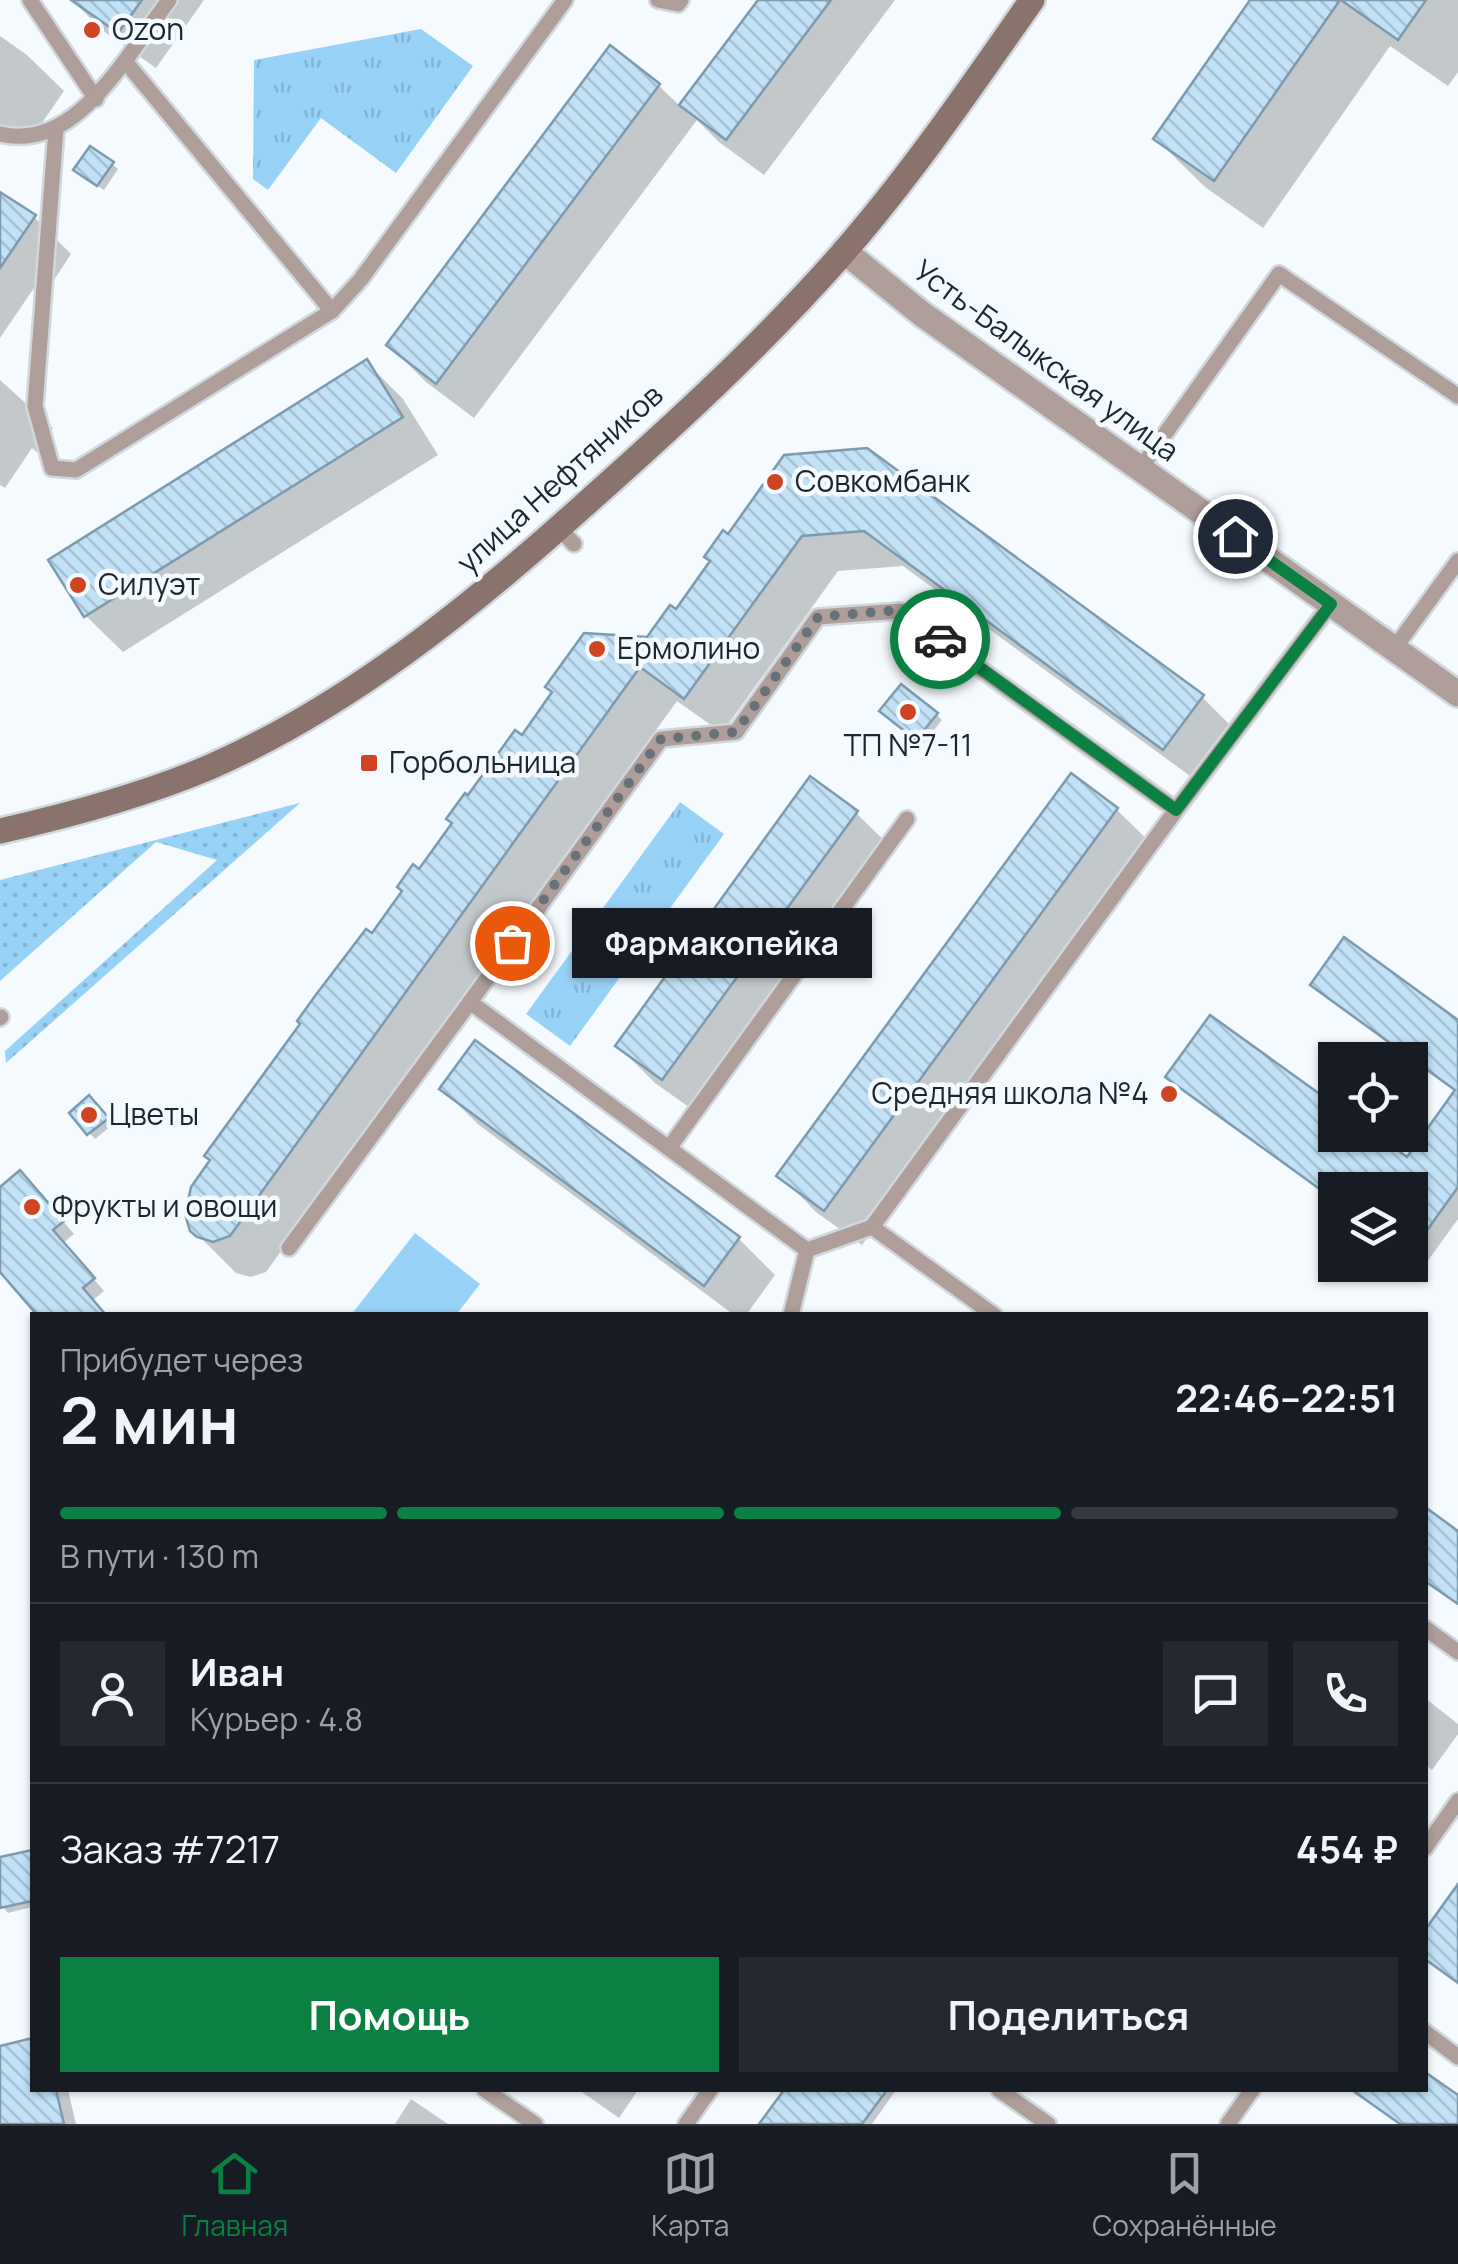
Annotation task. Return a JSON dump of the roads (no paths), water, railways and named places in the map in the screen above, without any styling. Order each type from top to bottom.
[{"type":"main road","name":"улица Нефтяников","points":[[0,831],[96,808],[153,789],[274,735],[443,625],[567,536],[636,459],[844,252],[919,158],[1032,0]]},
{"type":"street","name":"Усть-Балыкская улица","points":[[844,252],[922,314],[1458,694]]},
{"type":"lane","points":[[30,0],[96,100]]},
{"type":"lane","points":[[0,134],[30,135],[56,129],[96,100],[169,0]]},
{"type":"lane","points":[[56,129],[35,406],[52,468],[76,470],[332,311],[360,279],[565,0]]},
{"type":"lane","points":[[658,0],[678,4],[681,0]]},
{"type":"lane","points":[[125,62],[332,311]]},
{"type":"lane","points":[[1140,468],[1187,414],[1279,274],[1458,396]]},
{"type":"lane","points":[[1394,648],[1458,560]]},
{"type":"lane","points":[[807,1250],[872,1227],[1331,604]]},
{"type":"lane","points":[[289,1248],[661,739],[736,732],[818,617],[900,610],[1176,810]]},
{"type":"lane","points":[[669,1148],[907,819]]},
{"type":"lane","points":[[470,1002],[807,1250]]},
{"type":"lane","points":[[872,1227],[990,1312]]},
{"type":"lane","points":[[793,1312],[807,1250]]},
{"type":"lane","points":[[1428,1630],[1458,1652]]},
{"type":"lane","points":[[1428,1844],[1458,1801]]},
{"type":"lane","points":[[1428,2034],[1458,2056]]},
{"type":"lane","points":[[489,2092],[535,2124]]},
{"type":"lane","points":[[686,2124],[709,2092]]},
{"type":"lane","points":[[1003,2092],[1048,2124]]},
{"type":"lane","points":[[1228,2124],[1251,2092]]},
{"type":"place","name":"Ozon","points":[[92,30]]},
{"type":"place","name":"Совкомбанк","points":[[775,482]]},
{"type":"place","name":"Силуэт","points":[[78,585]]},
{"type":"place","name":"Ермолино","points":[[597,649]]},
{"type":"place","name":"ТП №7-11","points":[[908,712]]},
{"type":"place","name":"Горбольница","points":[[369,763]]},
{"type":"place","name":"Фармакопейка","points":[[512,943]]},
{"type":"place","name":"Средняя школа №4","points":[[1169,1094]]},
{"type":"place","name":"Цветы","points":[[89,1115]]},
{"type":"place","name":"Фрукты и овощи","points":[[32,1207]]}]
